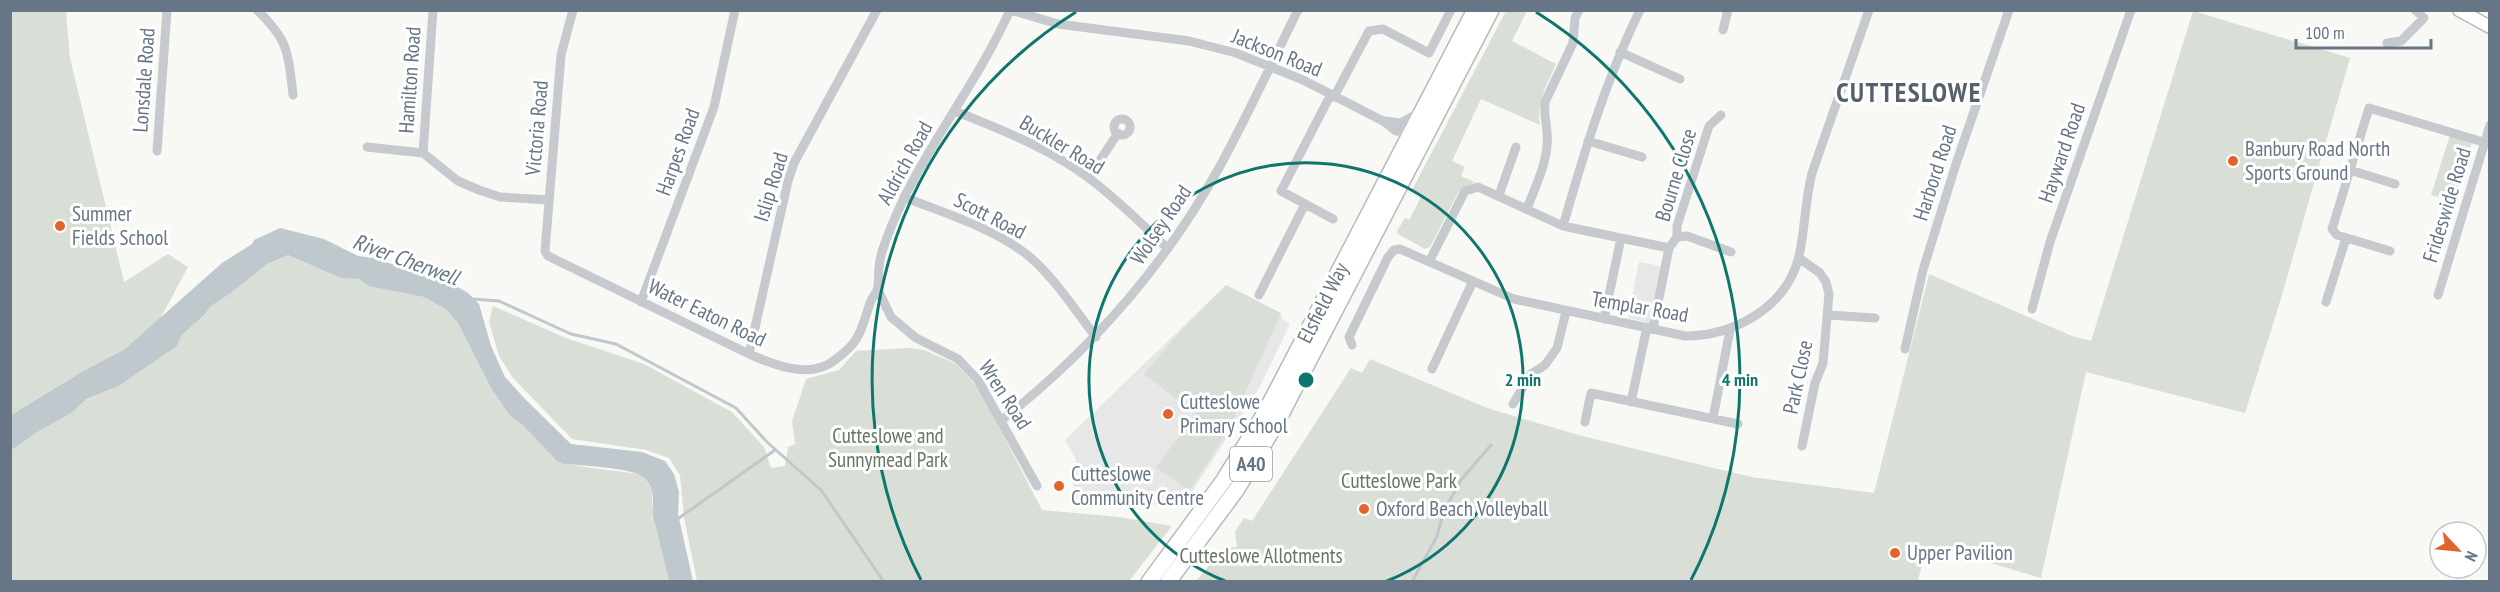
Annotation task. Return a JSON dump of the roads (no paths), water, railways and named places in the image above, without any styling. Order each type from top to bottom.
[{"type":"highway","name":"Elsfield Way","points":[[1149,582],[1224,480],[1265,413],[1475,10]]},
{"type":"highway","name":"Elsfield Way","points":[[1168,582],[1237,489],[1278,420],[1491,10]]},
{"type":"main road","points":[[2459,10],[2490,27]]},
{"type":"street","name":"Lonsdale Road","points":[[157,152],[167,10]]},
{"type":"street","points":[[257,10],[283,40],[288,52],[293,95]]},
{"type":"street","name":"Hamilton Road","points":[[423,153],[433,10]]},
{"type":"street","name":"Victoria Road","points":[[545,251],[561,55],[573,10]]},
{"type":"street","name":"Harpes Road","points":[[641,302],[714,107],[735,10]]},
{"type":"street","name":"Islip Road","points":[[749,354],[788,181],[794,164],[877,10]]},
{"type":"street","name":"Jackson Road","points":[[1010,10],[1058,24],[1189,41],[1269,65],[1383,121],[1396,131],[1411,132]]},
{"type":"street","name":"Aldrich Road","points":[[855,341],[863,330],[871,300],[878,290],[877,271],[885,243],[904,196],[995,43],[1010,10]]},
{"type":"street","points":[[1333,219],[1281,191],[1332,95],[1370,31],[1383,29],[1429,53],[1451,10]]},
{"type":"street","points":[[1527,209],[1547,149],[1545,102],[1573,43],[1575,18],[1579,10]]},
{"type":"street","points":[[1563,226],[1588,141],[1620,52],[1640,10]]},
{"type":"street","name":"Templar Road","points":[[1352,345],[1349,337],[1388,257],[1394,250],[1400,249],[1514,299],[1566,312],[1685,336],[1704,336],[1730,330],[1750,320],[1774,300],[1788,281],[1799,258],[1805,199],[1812,173],[1869,10]]},
{"type":"street","name":"Harbord Road","points":[[1905,349],[1923,270],[1956,164],[2009,10]]},
{"type":"street","name":"Hayward Road","points":[[2032,309],[2050,242],[2131,10]]},
{"type":"street","points":[[2387,43],[2401,41],[2424,18],[2415,10]]},
{"type":"street","name":"Wolsey Road","points":[[1002,420],[1045,386],[1096,337],[1143,283],[1168,249],[1221,165],[1298,11]]},
{"type":"street","points":[[1723,30],[1725,12]]},
{"type":"street","points":[[1620,52],[1680,79]]},
{"type":"street","points":[[2390,251],[2337,235],[2332,229],[2369,108],[2487,143]]},
{"type":"street","points":[[1383,121],[1401,123],[1409,121],[1423,110]]},
{"type":"street","name":"Buckler Road","points":[[955,111],[1016,136],[1089,177],[1168,249]]},
{"type":"street","name":"Bourne Close","points":[[1669,248],[1677,237],[1677,226],[1709,126],[1721,114]]},
{"type":"street","name":"Frideswide Road","points":[[2438,295],[2487,143],[2490,125]]},
{"type":"street","points":[[1411,132],[1430,127]]},
{"type":"street","points":[[1089,177],[1118,134]]},
{"type":"street","points":[[1588,141],[1642,157]]},
{"type":"street","points":[[367,147],[423,153],[458,181],[500,197],[549,200]]},
{"type":"street","points":[[1499,195],[1516,147]]},
{"type":"street","points":[[2350,170],[2395,184]]},
{"type":"street","points":[[1430,262],[1465,191],[1478,187],[1563,226],[1669,248],[1631,402]]},
{"type":"street","name":"Scott Road","points":[[904,196],[972,224],[1025,254],[1048,276],[1096,337]]},
{"type":"street","points":[[1259,295],[1305,204]]},
{"type":"street","points":[[1677,237],[1687,236],[1731,252]]},
{"type":"street","points":[[1604,319],[1621,238]]},
{"type":"street","points":[[2326,302],[2346,238]]},
{"type":"street","name":"Water Eaton Road","points":[[545,251],[548,256],[777,366],[806,370],[830,364],[855,341]]},
{"type":"street","name":"Park Close","points":[[1799,258],[1820,273],[1826,282],[1829,294],[1823,363],[1815,382],[1802,446]]},
{"type":"street","points":[[1432,369],[1473,281]]},
{"type":"street","name":"Wren Road","points":[[878,290],[891,317],[916,338],[958,359],[978,380],[1037,486]]},
{"type":"street","points":[[1513,404],[1531,374],[1545,365],[1557,348],[1566,312]]},
{"type":"street","name":"Park Close","points":[[1828,315],[1875,318]]},
{"type":"street","points":[[1713,418],[1730,330]]},
{"type":"street","points":[[1585,422],[1591,393],[1738,424]]},
{"type":"waterway","points":[[473,299],[499,301],[571,334],[616,344],[736,408],[767,442],[821,490],[884,582]]},
{"type":"waterway","points":[[1412,582],[1437,536],[1444,511],[1461,480],[1491,445]]},
{"type":"waterway","points":[[679,518],[775,450]]},
{"type":"place","name":"Banbury Road North Sports Ground","points":[[2233,161]]},
{"type":"place","name":"Summer Fields School","points":[[60,226]]},
{"type":"place","name":"Cutteslowe Primary School","points":[[1168,414]]},
{"type":"place","name":"Cutteslowe Community Centre","points":[[1059,486]]},
{"type":"place","name":"Oxford Beach Volleyball","points":[[1364,509]]},
{"type":"place","name":"Upper Pavilion","points":[[1895,553]]},
{"type":"district","name":"CUTTESLOWE","points":[[1909,93]]},
{"type":"water label","name":"River Cherwell","points":[[406,259]]},
{"type":"park label","name":"Cutteslowe and Sunnymead Park","points":[[888,448]]},
{"type":"park label","name":"Cutteslowe Park","points":[[1399,481]]},
{"type":"park label","name":"Cutteslowe Allotments","points":[[1261,556]]}]
